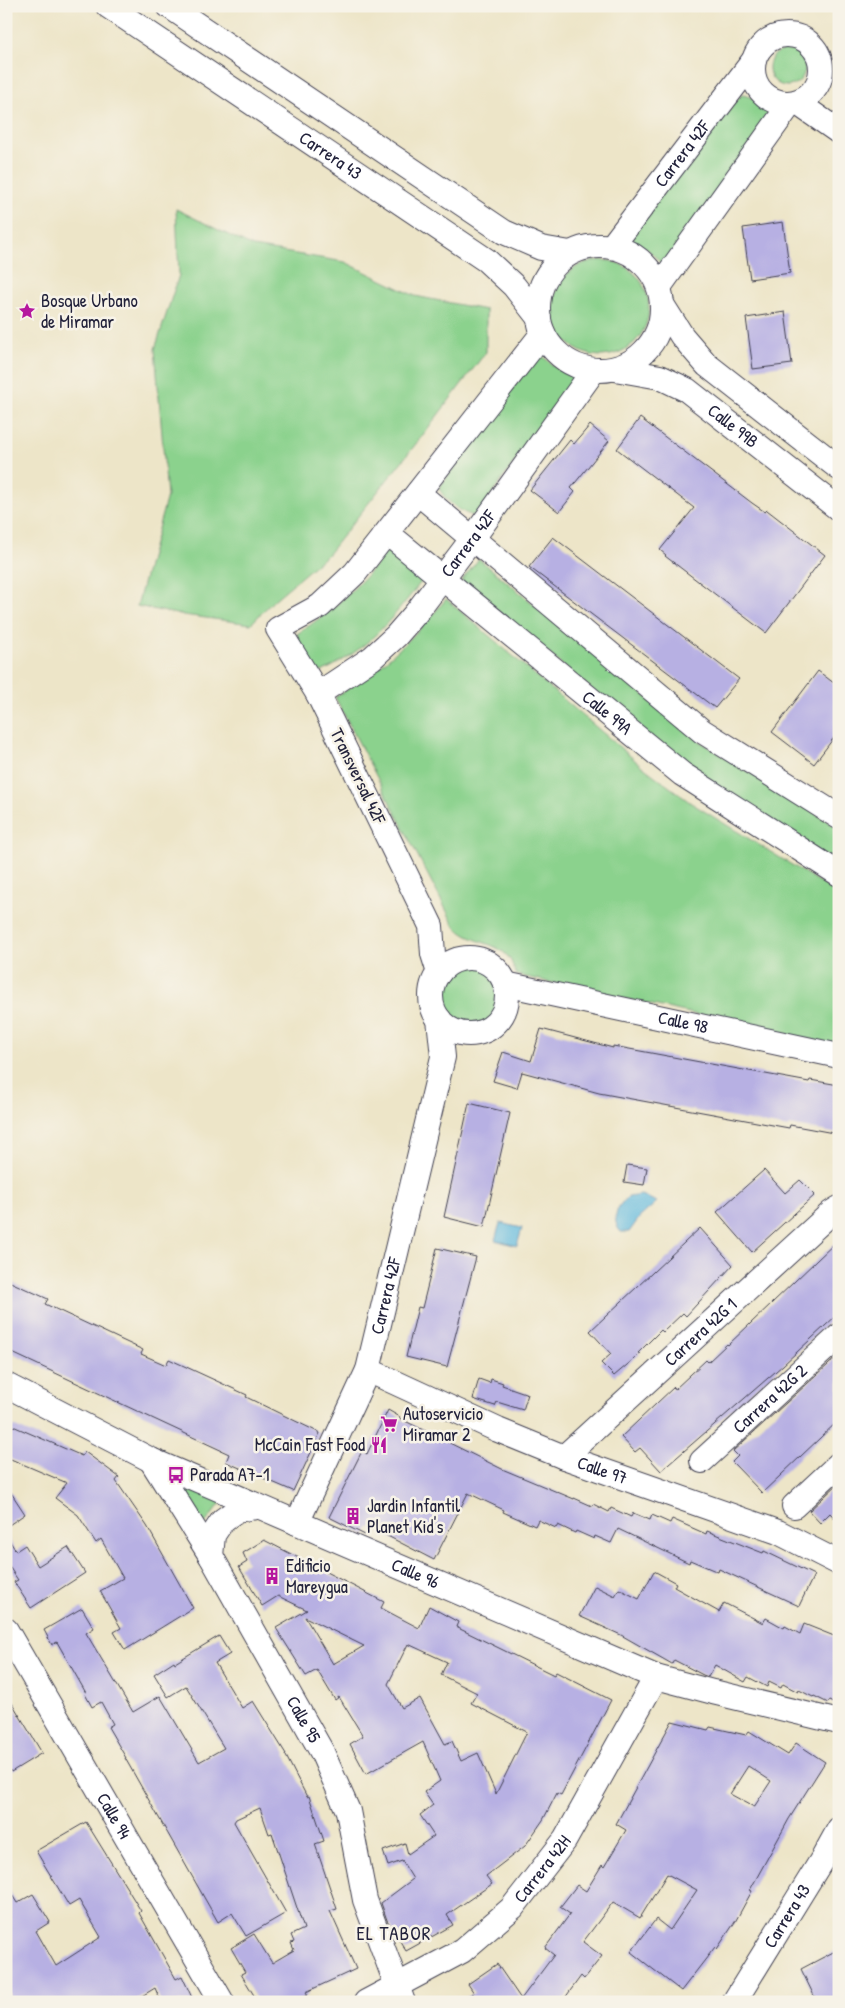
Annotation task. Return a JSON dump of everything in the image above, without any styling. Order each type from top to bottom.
[{"type":"street","name":"Carrera 43","points":[[108,6],[486,260],[514,286],[541,326]]},
{"type":"street","name":"Carrera 43","points":[[169,6],[504,232],[541,248],[570,253]]},
{"type":"street","points":[[805,40],[813,46],[818,54],[821,74],[818,83],[813,92],[805,98],[794,102],[772,100],[758,88],[752,70],[758,51],[765,42],[785,34],[796,36],[839,53]]},
{"type":"street","name":"Carrera 42F","points":[[612,246],[754,60]]},
{"type":"street","points":[[794,102],[839,132]]},
{"type":"street","points":[[661,297],[794,102]]},
{"type":"street","points":[[590,246],[612,246],[632,254],[649,268],[661,297],[660,327],[650,346],[634,360],[604,369],[573,364],[555,351],[541,326],[538,299],[544,281],[555,265],[570,253],[590,246]]},
{"type":"street","name":"Calle 99B","points":[[661,297],[682,336],[707,364],[839,468]]},
{"type":"street","points":[[387,533],[541,326]]},
{"type":"street","name":"Carrera 42F","points":[[318,694],[372,658],[416,613],[604,369]]},
{"type":"street","name":"Calle 99B","points":[[604,369],[660,377],[687,390],[839,509]]},
{"type":"street","points":[[418,493],[702,731],[839,817]]},
{"type":"street","name":"Calle 99A","points":[[387,533],[682,774],[839,874]]},
{"type":"street","name":"Transversal 42F","points":[[387,533],[355,572],[320,606],[278,629],[318,694],[431,926],[466,958]]},
{"type":"street","name":"Transversal 42F","points":[[431,926],[433,954],[438,973]]},
{"type":"street","points":[[466,958],[482,960],[492,966],[513,992],[502,1014],[492,1025],[479,1032],[464,1033],[448,1028],[439,1019],[433,1009],[431,1000],[432,988],[438,973],[451,962],[466,958]]},
{"type":"street","name":"Calle 98","points":[[513,992],[839,1056]]},
{"type":"street","name":"Carrera 42F","points":[[297,1523],[368,1370],[443,1057],[439,1019]]},
{"type":"street","name":"Carrera 42F","points":[[443,1057],[464,1033]]},
{"type":"street","name":"Carrera 42G 1","points":[[564,1457],[831,1213],[839,1208]]},
{"type":"street","name":"Carrera 42G 2","points":[[702,1461],[839,1336]]},
{"type":"street","name":"Calle 97","points":[[368,1370],[500,1426],[564,1457],[778,1532],[839,1563]]},
{"type":"street","name":"Calle 96","points":[[6,1385],[151,1460],[656,1677],[839,1722]]},
{"type":"street","name":"Calle 95","points":[[151,1460],[211,1556],[322,1752],[348,1811],[365,1900],[400,1994]]},
{"type":"street","points":[[794,1506],[839,1464]]},
{"type":"street","points":[[211,1556],[213,1534],[223,1520],[237,1510],[258,1507]]},
{"type":"street","name":"Calle 94","points":[[6,1630],[222,2002]]},
{"type":"street","name":"Carrera 42H","points":[[366,2002],[400,1994],[462,1951],[512,1908],[566,1840],[656,1677]]},
{"type":"street","name":"Carrera 43","points":[[734,2002],[839,1829]]},
{"type":"green space","points":[[787,50],[794,51],[800,55],[804,61],[804,75],[800,81],[794,85],[787,86],[780,85],[774,81],[770,75],[769,68],[770,61],[774,55],[780,51]]},
{"type":"green space","points":[[741,95],[759,102],[772,115],[663,266],[646,249],[624,238]]},
{"type":"green space","points":[[176,209],[253,247],[345,262],[415,296],[486,310],[486,352],[328,554],[274,600],[251,624],[176,614],[137,606],[167,496],[155,349],[179,275]]},
{"type":"green space","points":[[601,260],[619,264],[635,274],[645,290],[649,308],[645,326],[635,342],[619,352],[601,356],[583,352],[567,342],[557,326],[553,308],[557,290],[567,274],[583,264]]},
{"type":"green space","points":[[538,352],[556,368],[575,377],[476,516],[465,513],[449,502],[439,488]]},
{"type":"green space","points":[[389,548],[425,577],[378,633],[351,655],[317,674],[299,643],[297,634],[324,615],[347,595],[369,573]]},
{"type":"green space","points":[[479,559],[701,742],[839,828],[839,866],[685,767],[461,581]]},
{"type":"green space","points":[[446,599],[643,767],[691,803],[839,894],[839,1046],[517,975],[506,954],[499,949],[468,936],[454,925],[335,697],[367,676],[395,653]]},
{"type":"green space","points":[[462,962],[474,962],[486,967],[496,977],[501,989],[499,1008],[486,1023],[474,1028],[462,1028],[450,1023],[440,1013],[435,1001],[435,989],[440,977],[450,967]]},
{"type":"green space","points":[[167,1476],[225,1498],[203,1526]]},
{"type":"water","points":[[641,1195],[657,1202],[640,1217],[629,1232],[621,1232],[616,1223],[618,1209],[629,1197]]},
{"type":"water","points":[[500,1223],[522,1228],[517,1246],[495,1240]]},
{"type":"building","points":[[783,222],[790,273],[750,279],[743,228]]},
{"type":"building","points":[[785,312],[792,364],[753,369],[746,318]]},
{"type":"building","points":[[640,418],[752,503],[765,512],[767,510],[825,555],[766,633],[665,556],[660,550],[694,508],[617,449]]},
{"type":"building","points":[[590,425],[609,441],[571,488],[575,492],[559,512],[530,490],[570,440],[574,444]]},
{"type":"building","points":[[553,537],[739,679],[715,708],[529,567]]},
{"type":"building","points":[[818,671],[839,687],[839,731],[814,764],[772,732]]},
{"type":"building","points":[[541,1029],[613,1048],[613,1046],[809,1082],[810,1080],[839,1085],[839,1134],[790,1125],[789,1128],[599,1093],[522,1072],[517,1088],[493,1081],[503,1052],[531,1061]]},
{"type":"building","points":[[469,1103],[510,1113],[484,1227],[444,1217]]},
{"type":"building","points":[[627,1165],[647,1168],[644,1185],[624,1182]]},
{"type":"building","points":[[764,1170],[785,1193],[800,1180],[815,1195],[752,1252],[717,1212]]},
{"type":"building","points":[[700,1228],[733,1265],[686,1316],[683,1313],[663,1332],[661,1330],[638,1353],[640,1354],[614,1376],[601,1363],[611,1354],[590,1331]]},
{"type":"building","points":[[839,1239],[839,1313],[783,1365],[661,1471],[640,1448],[635,1452],[621,1437],[674,1387],[675,1389],[706,1360],[708,1362],[728,1345]]},
{"type":"building","points":[[437,1248],[476,1257],[447,1367],[406,1357],[418,1307],[422,1308]]},
{"type":"building","points":[[6,1280],[48,1299],[45,1304],[143,1350],[141,1354],[166,1365],[169,1359],[247,1395],[246,1397],[320,1433],[293,1491],[226,1462],[229,1454],[6,1350]]},
{"type":"building","points":[[839,1355],[839,1420],[762,1493],[732,1462],[738,1456],[733,1451]]},
{"type":"building","points":[[479,1379],[490,1383],[491,1379],[528,1394],[523,1410],[497,1402],[495,1406],[473,1399]]},
{"type":"building","points":[[388,1410],[399,1418],[502,1469],[592,1506],[593,1504],[609,1512],[611,1508],[631,1517],[633,1513],[650,1520],[652,1515],[670,1523],[672,1519],[706,1534],[707,1531],[763,1553],[764,1551],[814,1575],[799,1606],[719,1569],[718,1572],[690,1560],[689,1563],[618,1529],[611,1543],[595,1536],[594,1539],[576,1531],[575,1533],[558,1525],[556,1528],[538,1520],[535,1526],[503,1512],[504,1510],[468,1493],[434,1560],[370,1527],[365,1535],[329,1517],[362,1451],[367,1454]]},
{"type":"building","points":[[6,1423],[82,1456],[85,1452],[119,1477],[116,1481],[147,1526],[193,1608],[125,1650],[114,1632],[121,1628],[100,1591],[123,1578],[101,1539],[96,1543],[78,1515],[55,1498],[67,1483],[6,1457]]},
{"type":"building","points":[[839,1483],[839,1523],[830,1513],[820,1523],[809,1511]]},
{"type":"building","points":[[6,1485],[25,1514],[6,1527]]},
{"type":"building","points":[[6,1535],[16,1551],[25,1545],[38,1566],[68,1547],[85,1573],[31,1608],[14,1582],[18,1580],[6,1562]]},
{"type":"building","points":[[264,1540],[384,1602],[381,1608],[419,1628],[429,1606],[458,1622],[456,1627],[554,1675],[556,1672],[611,1700],[561,1795],[557,1793],[543,1820],[525,1846],[486,1876],[492,1884],[447,1915],[453,1925],[406,1951],[387,1920],[381,1903],[413,1879],[402,1861],[388,1866],[383,1851],[405,1843],[408,1854],[434,1836],[420,1815],[433,1805],[424,1792],[440,1781],[423,1742],[366,1774],[350,1744],[363,1736],[339,1697],[335,1700],[317,1670],[306,1676],[276,1628],[307,1610],[278,1596],[262,1606],[239,1567],[247,1562],[243,1553]],"holes":[[[305,1617],[364,1646],[333,1664]],[[408,1644],[447,1662],[441,1675],[477,1693],[471,1703],[527,1732],[496,1794],[478,1753],[461,1761],[452,1741],[445,1744],[420,1698],[402,1708],[388,1684]]]},
{"type":"building","points":[[654,1571],[676,1583],[674,1587],[719,1612],[724,1603],[763,1623],[766,1618],[800,1634],[804,1624],[839,1638],[839,1706],[799,1690],[798,1692],[783,1684],[781,1688],[769,1682],[767,1687],[748,1677],[745,1682],[715,1665],[708,1677],[674,1660],[672,1664],[621,1635],[579,1616],[595,1586],[615,1596],[619,1589],[639,1599]]},
{"type":"building","points":[[82,1608],[94,1628],[86,1633],[133,1712],[160,1696],[199,1762],[224,1748],[186,1686],[168,1697],[154,1674],[219,1636],[230,1654],[215,1663],[242,1708],[253,1701],[286,1754],[307,1797],[309,1796],[324,1841],[315,1844],[337,1909],[330,1911],[356,1969],[306,1992],[308,1995],[297,2002],[258,2002],[241,1974],[245,1972],[231,1948],[254,1934],[272,1963],[294,1950],[291,1943],[294,1942],[291,1935],[304,1929],[272,1833],[269,1834],[260,1808],[236,1819],[234,1822],[286,1913],[246,1936],[232,1913],[218,1922],[108,1727],[113,1724],[101,1702],[92,1707],[57,1642],[52,1645],[44,1630]]},
{"type":"building","points":[[6,1693],[42,1753],[11,1772],[6,1763]]},
{"type":"building","points":[[672,1721],[708,1730],[710,1727],[746,1735],[749,1731],[788,1755],[796,1743],[825,1762],[789,1819],[750,1890],[752,1891],[735,1922],[717,1949],[715,1947],[681,1991],[631,1952],[656,1919],[670,1930],[697,1890],[667,1874],[640,1918],[613,1902],[583,1942],[602,1956],[584,1979],[581,1976],[562,2002],[455,2002],[474,1993],[468,1984],[497,1964],[521,1999],[554,1955],[545,1948],[570,1914],[560,1907],[577,1885],[586,1891],[602,1865],[604,1867],[626,1830],[616,1824]],"holes":[[[748,1766],[771,1781],[754,1807],[730,1794]]]},
{"type":"building","points":[[86,1822],[141,1911],[139,1913],[176,1979],[182,1976],[194,2002],[161,2002],[155,1988],[132,2002],[13,2002],[6,1989],[6,1885],[17,1903],[33,1894],[50,1922],[36,1931],[56,1966],[101,1937],[79,1900],[69,1906],[36,1851]]},
{"type":"building","points":[[839,1949],[839,2002],[817,2002],[801,1969]]},
{"type":"place","name":"Bosque Urbano de Miramar","points":[[27,311]]},
{"type":"place","name":"Autoservicio Miramar 2","points":[[389,1424]]},
{"type":"place","name":"McCain Fast Food","points":[[379,1445]]},
{"type":"place","name":"Parada A7-1","points":[[176,1475]]},
{"type":"place","name":"Jardin Infantil Planet Kid's","points":[[353,1516]]},
{"type":"place","name":"Edificio Mareygua","points":[[272,1576]]},
{"type":"district","name":"EL TABOR","points":[[394,1933]]}]
